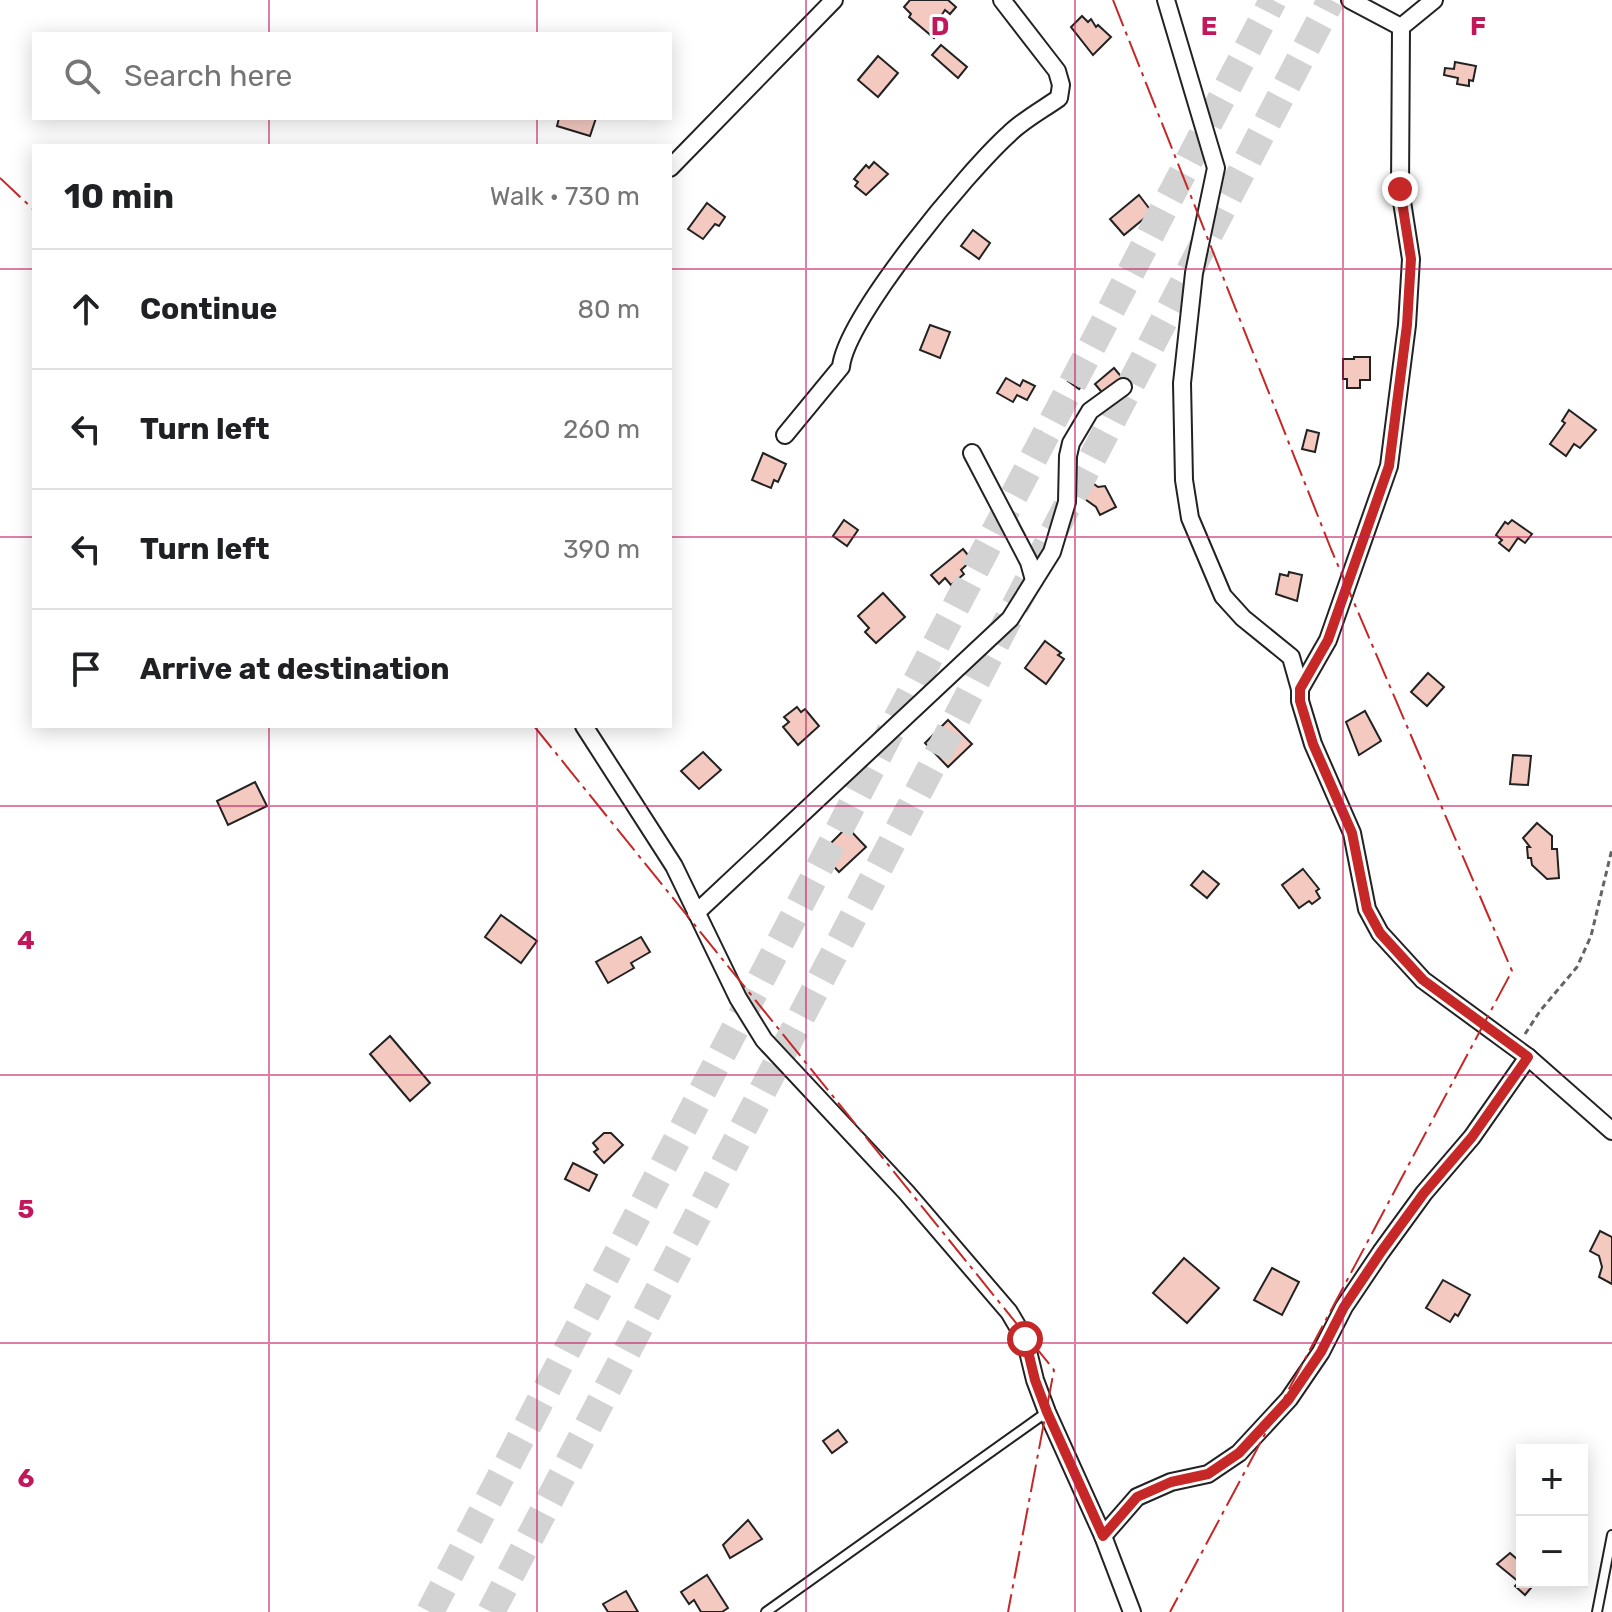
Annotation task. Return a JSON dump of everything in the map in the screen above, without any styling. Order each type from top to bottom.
[{"type":"street","points":[[672,166],[834,0]]},
{"type":"street","points":[[785,435],[841,367],[842,354],[861,319],[899,263],[958,187],[1009,133],[1059,98],[1061,85],[1057,71],[1002,0]]},
{"type":"street","points":[[1166,0],[1216,168],[1194,273],[1182,383],[1184,480],[1190,518],[1223,596],[1243,618],[1291,657],[1313,744],[1352,833],[1367,909],[1380,933],[1423,980],[1522,1052],[1612,1131]]},
{"type":"street","points":[[1350,0],[1401,27]]},
{"type":"street","points":[[1401,27],[1434,0]]},
{"type":"street","points":[[1300,689],[1328,640],[1389,466],[1407,325],[1411,259],[1400,189],[1401,27]]},
{"type":"street","points":[[696,913],[1010,619],[1052,552],[1067,502],[1071,443],[1090,411],[1123,387]]},
{"type":"street","points":[[972,453],[1029,562],[1034,580]]},
{"type":"street","points":[[585,728],[674,866],[738,998],[764,1040],[906,1192],[1009,1312],[1025,1339],[1047,1412],[1103,1536],[1132,1612]]},
{"type":"street","points":[[1103,1536],[1137,1497],[1171,1482],[1208,1474],[1239,1453],[1289,1399],[1381,1252],[1424,1193],[1472,1137],[1522,1052]]},
{"type":"lane","points":[[766,1612],[1047,1412]]},
{"type":"lane","points":[[1597,1612],[1612,1535]]},
{"type":"path","points":[[1522,1052],[1540,1011],[1577,967],[1591,936],[1612,849]]},
{"type":"building","points":[[910,0],[948,0],[956,7],[950,14],[945,10],[941,16],[947,22],[934,38],[909,17],[911,14],[904,7]]},
{"type":"building","points":[[1082,16],[1088,22],[1091,19],[1096,27],[1098,25],[1111,37],[1093,55],[1071,27]]},
{"type":"building","points":[[941,45],[967,67],[958,78],[932,55]]},
{"type":"building","points":[[878,56],[898,73],[878,97],[858,80]]},
{"type":"building","points":[[1455,62],[1476,66],[1469,86],[1457,84],[1458,78],[1444,75],[1445,68],[1454,69]]},
{"type":"building","points":[[558,120],[595,120],[590,136],[557,126]]},
{"type":"building","points":[[874,162],[888,174],[866,195],[855,186],[858,182],[854,179],[866,165],[869,168]]},
{"type":"building","points":[[1139,195],[1152,212],[1124,235],[1110,219]]},
{"type":"building","points":[[707,203],[725,217],[703,239],[688,229]]},
{"type":"building","points":[[973,230],[990,243],[979,259],[961,246]]},
{"type":"building","points":[[930,325],[950,332],[940,358],[920,350]]},
{"type":"building","points":[[1370,357],[1370,380],[1360,380],[1360,388],[1347,388],[1347,379],[1343,379],[1343,359]]},
{"type":"building","points":[[1114,368],[1124,380],[1105,396],[1095,384]]},
{"type":"building","points":[[1074,372],[1086,380],[1079,389],[1068,381]]},
{"type":"building","points":[[1006,378],[1020,386],[1023,380],[1035,386],[1027,400],[1017,395],[1013,402],[997,393]]},
{"type":"building","points":[[1569,410],[1596,430],[1580,448],[1574,444],[1566,456],[1550,444],[1565,423],[1562,421]]},
{"type":"building","points":[[1307,430],[1319,433],[1315,452],[1302,449]]},
{"type":"building","points":[[1041,432],[1053,443],[1038,458],[1027,447]]},
{"type":"building","points":[[763,453],[786,464],[778,482],[774,480],[771,488],[752,480]]},
{"type":"building","points":[[1083,485],[1105,486],[1116,507],[1100,515],[1096,507],[1082,497]]},
{"type":"building","points":[[844,520],[858,530],[847,546],[833,536]]},
{"type":"building","points":[[1512,520],[1532,534],[1525,543],[1518,538],[1509,551],[1499,543],[1502,540],[1496,535],[1505,522],[1508,524]]},
{"type":"building","points":[[963,549],[972,560],[961,570],[964,574],[951,585],[945,578],[939,584],[931,575]]},
{"type":"building","points":[[1289,572],[1302,575],[1297,601],[1276,594],[1280,574],[1288,576]]},
{"type":"building","points":[[883,593],[905,617],[876,643],[865,632],[869,628],[858,616]]},
{"type":"building","points":[[1045,641],[1064,659],[1046,684],[1025,668]]},
{"type":"building","points":[[1428,673],[1444,687],[1427,706],[1411,692]]},
{"type":"building","points":[[797,707],[801,712],[805,709],[819,726],[798,745],[783,727],[789,722],[784,717]]},
{"type":"building","points":[[1365,711],[1381,741],[1359,755],[1346,722]]},
{"type":"building","points":[[948,720],[972,744],[948,767],[925,743]]},
{"type":"building","points":[[703,752],[721,770],[699,789],[681,771]]},
{"type":"building","points":[[1513,755],[1531,756],[1528,785],[1510,784]]},
{"type":"building","points":[[255,782],[267,806],[228,825],[217,801]]},
{"type":"building","points":[[1537,823],[1552,836],[1552,849],[1557,849],[1559,878],[1547,879],[1528,858],[1527,847],[1530,847],[1523,838]]},
{"type":"building","points":[[847,827],[866,847],[839,872],[821,853]]},
{"type":"building","points":[[1303,869],[1319,889],[1316,891],[1320,898],[1299,908],[1282,885]]},
{"type":"building","points":[[1203,871],[1219,884],[1207,898],[1191,885]]},
{"type":"building","points":[[501,915],[537,941],[521,963],[485,937]]},
{"type":"building","points":[[641,937],[650,952],[631,963],[634,968],[608,983],[596,962]]},
{"type":"building","points":[[390,1036],[430,1083],[410,1101],[370,1054]]},
{"type":"building","points":[[604,1133],[611,1133],[623,1145],[604,1163],[594,1152],[598,1149],[593,1143]]},
{"type":"building","points":[[573,1163],[597,1175],[589,1191],[565,1179]]},
{"type":"building","points":[[1600,1231],[1612,1237],[1612,1284],[1599,1277],[1602,1267],[1599,1256],[1590,1251]]},
{"type":"building","points":[[1184,1258],[1219,1288],[1187,1323],[1153,1293]]},
{"type":"building","points":[[1272,1268],[1299,1282],[1282,1315],[1254,1300]]},
{"type":"building","points":[[1443,1280],[1470,1295],[1458,1316],[1455,1314],[1450,1322],[1426,1308]]},
{"type":"building","points":[[838,1430],[847,1442],[832,1453],[823,1441]]},
{"type":"building","points":[[748,1520],[762,1539],[730,1558],[723,1545]]},
{"type":"building","points":[[1510,1553],[1516,1558],[1516,1580],[1497,1564]]},
{"type":"building","points":[[707,1575],[728,1608],[722,1612],[701,1612],[694,1600],[689,1604],[681,1592]]},
{"type":"building","points":[[1517,1588],[1531,1588],[1525,1595]]},
{"type":"building","points":[[626,1591],[638,1612],[608,1612],[603,1604]]},
{"type":"tunnel","points":[[430,1612],[1273,0]]},
{"type":"tunnel","points":[[491,1612],[1331,0]]},
{"type":"power","points":[[1113,0],[1331,549],[1512,971],[1170,1612]]},
{"type":"power","points":[[0,178],[32,208]]},
{"type":"power","points":[[536,728],[1054,1370],[1008,1612]]},
{"type":"route","points":[[1025,1339],[1047,1412],[1103,1536],[1137,1497],[1171,1482],[1208,1474],[1239,1453],[1289,1399],[1381,1252],[1424,1193],[1472,1137],[1528,1057],[1423,980],[1380,933],[1367,909],[1352,833],[1313,744],[1300,701],[1300,689],[1328,640],[1389,466],[1407,325],[1411,259],[1400,189]]}]
